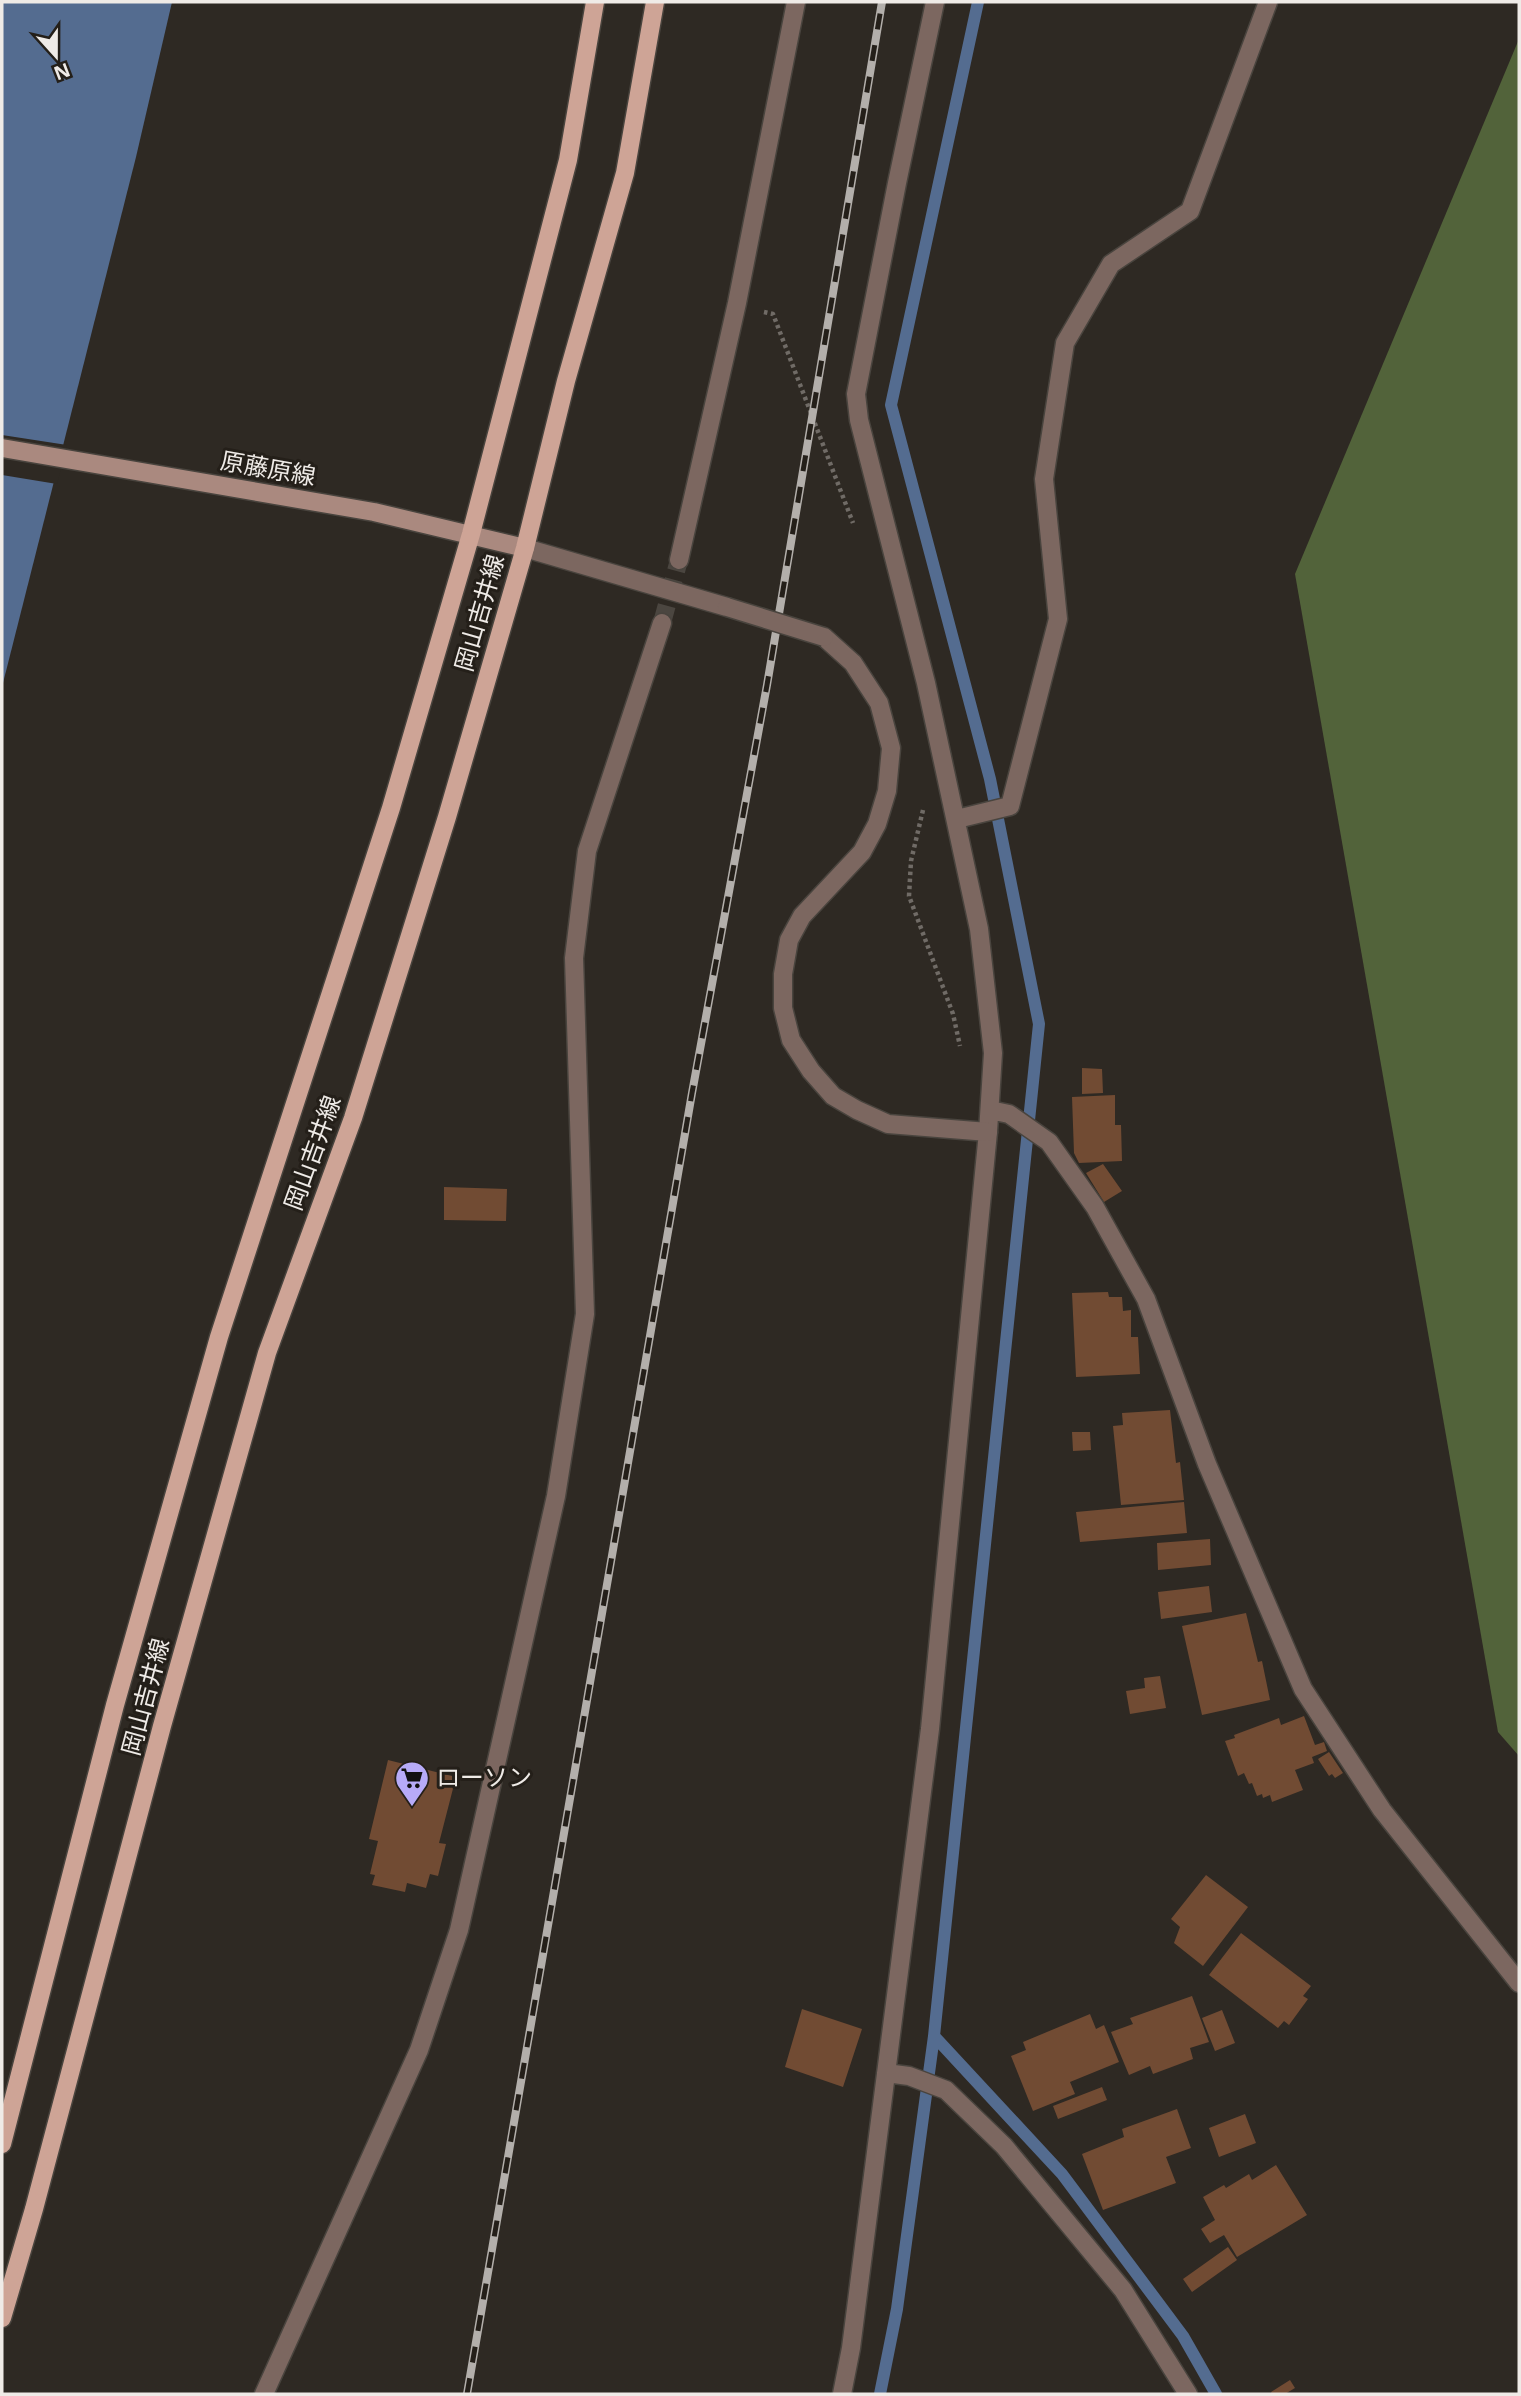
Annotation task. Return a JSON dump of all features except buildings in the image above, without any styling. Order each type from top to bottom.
[{"type":"main road","name":"岡山吉井線","points":[[2,2144],[115,1705],[219,1336],[391,808],[471,534],[568,160],[595,2]]},
{"type":"main road","name":"岡山吉井線","points":[[2,2318],[34,2209],[162,1726],[267,1353],[353,1118],[447,817],[524,548],[566,381],[625,173],[655,2]]},
{"type":"main road","name":"原藤原線","points":[[2,448],[374,512],[524,548]]},
{"type":"street","points":[[679,560],[737,303],[796,2]]},
{"type":"street","points":[[842,2394],[851,2348],[930,1729],[989,1132],[993,1053],[979,929],[957,819],[926,683],[859,420],[856,394],[935,2]]},
{"type":"street","points":[[957,819],[1010,806],[1058,619],[1044,479],[1065,343],[1111,264],[1190,211],[1268,2]]},
{"type":"street","points":[[524,548],[824,637],[853,663],[878,703],[891,748],[887,791],[877,824],[862,852],[802,916],[789,940],[783,974],[783,1007],[791,1040],[833,1096],[857,1110],[888,1124],[989,1132]]},
{"type":"street","points":[[264,2394],[419,2050],[459,1930],[556,1496],[584,1314],[574,958],[587,851],[662,623]]},
{"type":"street","points":[[990,1110],[1009,1114],[1049,1142],[1095,1207],[1146,1299],[1207,1464],[1303,1689],[1382,1810],[1519,1983]]},
{"type":"street","points":[[886,2073],[912,2077],[946,2090],[1004,2146],[1123,2290],[1188,2394]]},
{"type":"green space","points":[[1519,39],[1519,1756],[1498,1732],[1295,574]]},
{"type":"water","points":[[2,2],[172,2],[136,157],[2,687]]},
{"type":"pier","points":[[2,435],[67,445],[57,484],[2,475]]},
{"type":"waterway","points":[[880,2394],[897,2309],[934,2036],[1039,1024],[990,779],[891,405],[978,2]]},
{"type":"waterway","points":[[934,2036],[1062,2174],[1183,2336],[1216,2394]]},
{"type":"tunnel","points":[[662,623],[679,560]]},
{"type":"railway","points":[[467,2394],[692,1093],[767,685],[882,2]]},
{"type":"place","name":"ローソン","points":[[412,1808]]}]
